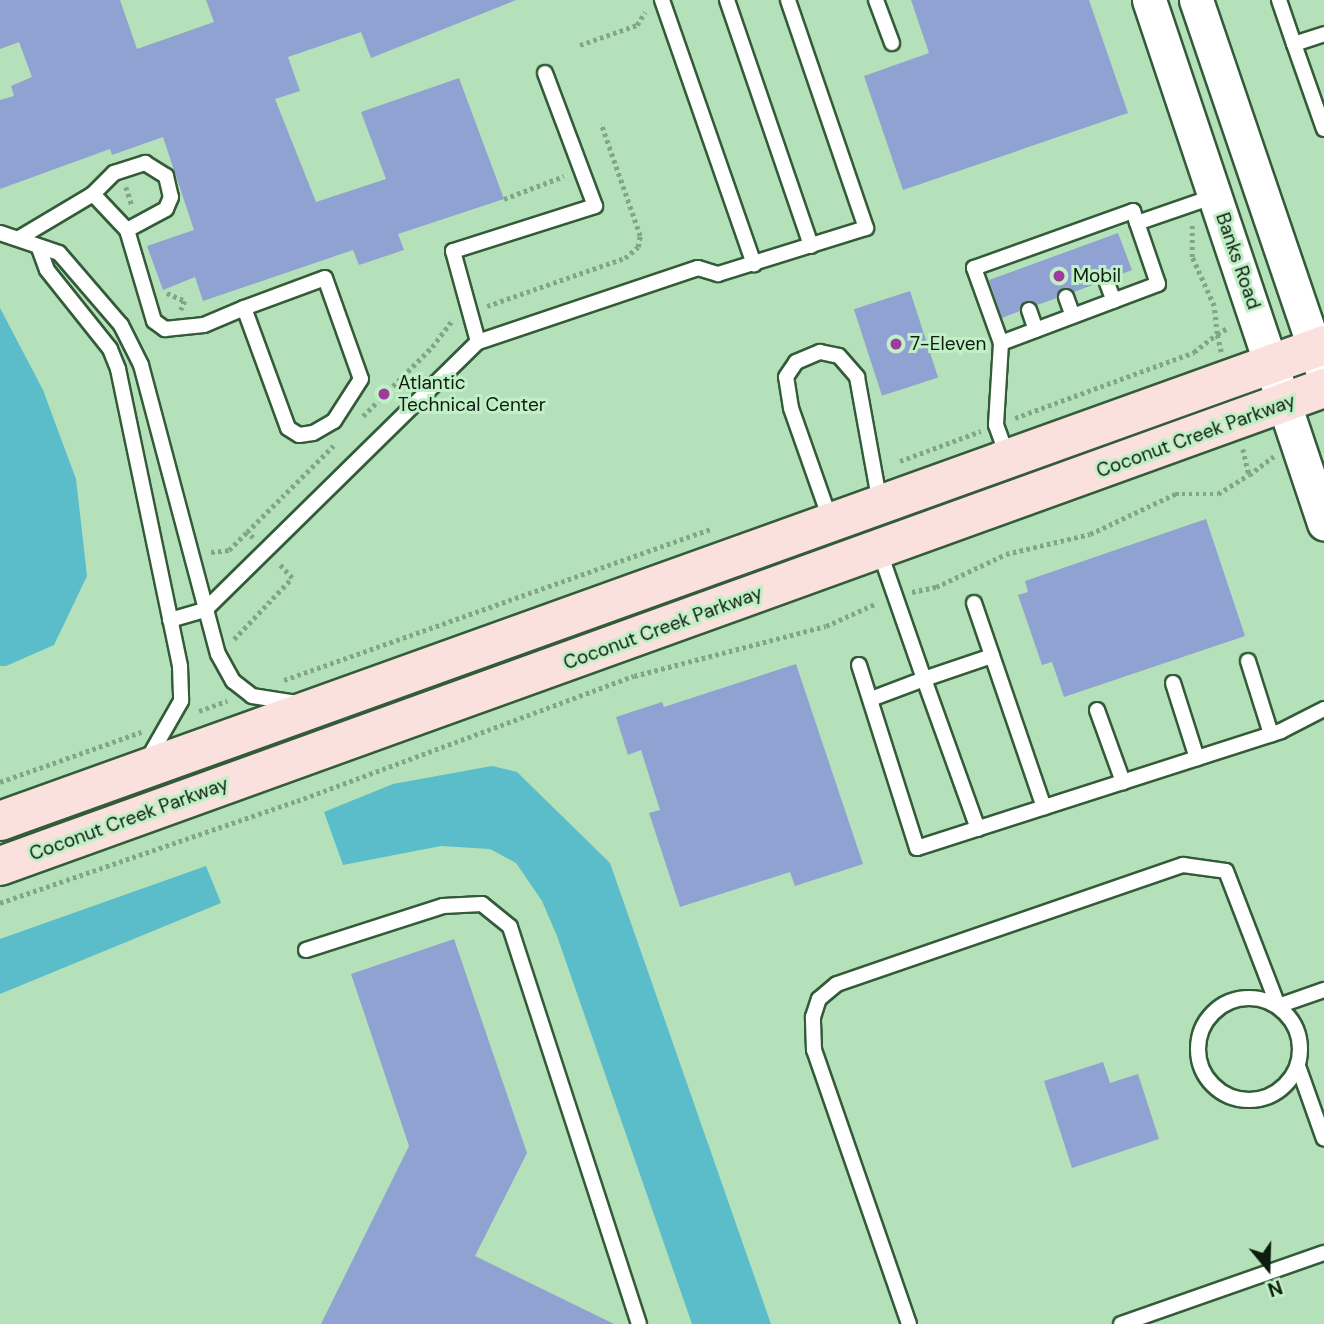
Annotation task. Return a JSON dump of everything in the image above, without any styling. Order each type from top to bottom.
[{"type":"main road","points":[[0,821],[831,522],[877,487],[1002,442],[1272,363],[1321,356]]},
{"type":"main road","name":"Coconut Creek Parkway","points":[[0,866],[1324,388]]},
{"type":"street","name":"Banks Road","points":[[1149,0],[1217,195],[1324,523]]},
{"type":"street","points":[[1196,0],[1321,356]]},
{"type":"lane","points":[[663,0],[754,264]]},
{"type":"lane","points":[[727,0],[811,246]]},
{"type":"lane","points":[[170,620],[205,610],[478,342],[698,268],[718,274],[866,228],[788,0]]},
{"type":"lane","points":[[876,0],[892,43]]},
{"type":"lane","points":[[1279,0],[1324,129]]},
{"type":"lane","points":[[1294,44],[1324,34]]},
{"type":"lane","points":[[478,342],[453,251],[595,206],[545,73]]},
{"type":"lane","points":[[21,237],[93,194],[121,172],[155,165],[171,187],[166,209],[133,227]]},
{"type":"lane","points":[[93,194],[133,227],[154,321],[173,330],[204,325],[244,308],[325,278],[361,379],[334,421],[313,433],[299,435],[288,428],[244,308]]},
{"type":"lane","points":[[1137,223],[1217,195]]},
{"type":"lane","points":[[1001,343],[1158,284],[1133,211],[1088,227],[1050,249],[1012,262],[974,268],[1001,343],[1002,442]]},
{"type":"lane","points":[[1088,227],[1093,242]]},
{"type":"lane","points":[[0,233],[21,237],[39,248],[59,253],[121,325],[132,345],[218,654],[233,681],[248,694],[318,706]]},
{"type":"lane","points":[[39,248],[47,270],[110,349],[118,369],[180,667],[181,701],[139,771]]},
{"type":"lane","points":[[1107,283],[1114,301]]},
{"type":"lane","points":[[1066,297],[1073,316]]},
{"type":"lane","points":[[1029,310],[1036,330]]},
{"type":"lane","points":[[831,522],[791,408],[786,377],[796,362],[820,352],[839,356],[857,377],[877,487]]},
{"type":"lane","points":[[880,550],[978,829]]},
{"type":"lane","points":[[974,603],[1044,807]]},
{"type":"lane","points":[[871,699],[992,656]]},
{"type":"lane","points":[[1248,661],[1271,734]]},
{"type":"lane","points":[[859,665],[918,848],[1271,734],[1324,709]]},
{"type":"lane","points":[[1172,682],[1197,758]]},
{"type":"lane","points":[[1097,710],[1123,782]]},
{"type":"lane","points":[[909,1324],[814,1050],[813,1017],[819,999],[837,984],[1184,865],[1226,871],[1278,1006]]},
{"type":"lane","points":[[306,950],[443,906],[482,904],[510,927],[639,1324]]},
{"type":"lane","points":[[1278,1006],[1324,990]]},
{"type":"lane","points":[[1298,1066],[1283,1088],[1259,1100],[1245,1100],[1220,1091],[1202,1071],[1198,1045],[1215,1010],[1240,998],[1253,998],[1278,1006],[1289,1015],[1300,1039],[1298,1066],[1324,1139]]},
{"type":"lane","points":[[1121,1324],[1324,1253]]},
{"type":"path","points":[[580,46],[636,25],[648,8]]},
{"type":"path","points":[[504,199],[582,170]]},
{"type":"path","points":[[121,172],[133,227]]},
{"type":"path","points":[[159,289],[185,301],[173,330]]},
{"type":"path","points":[[877,487],[1002,442],[1194,352],[1217,334]]},
{"type":"path","points":[[0,903],[297,801],[634,676],[826,626],[895,596],[936,587],[1006,554],[1090,534],[1175,494],[1219,494],[1249,475]]},
{"type":"path","points":[[0,782],[684,536],[724,528]]},
{"type":"path","points":[[206,551],[223,553],[247,532]]},
{"type":"water","points":[[0,308],[43,390],[76,479],[87,576],[54,645],[6,666],[0,666]]},
{"type":"water","points":[[492,766],[517,772],[610,863],[771,1324],[692,1324],[557,936],[542,901],[516,863],[490,849],[441,846],[343,865],[324,812],[393,784]]},
{"type":"water","points":[[206,866],[221,903],[0,994],[0,939]]},
{"type":"building","points":[[0,0],[120,0],[137,49],[214,22],[206,0],[516,0],[371,58],[361,32],[288,57],[300,91],[275,99],[316,202],[386,179],[361,112],[459,78],[504,199],[398,234],[404,250],[359,265],[353,250],[203,301],[195,277],[163,290],[147,246],[194,230],[163,137],[112,155],[110,149],[0,189],[0,100],[14,96],[11,86],[32,77],[19,42],[0,49]]},
{"type":"building","points":[[911,0],[1089,0],[1128,113],[903,190],[864,76],[929,53]]},
{"type":"building","name":"Mobil","points":[[1118,233],[1132,270],[1114,277],[1104,274],[1098,283],[1074,292],[1063,288],[1057,298],[1037,305],[1025,301],[1020,311],[1002,318],[989,280]]},
{"type":"building","name":"7-Eleven","points":[[910,291],[938,378],[882,396],[854,309]]},
{"type":"building","points":[[1206,519],[1245,636],[1064,697],[1052,662],[1042,665],[1018,595],[1028,592],[1025,581]]},
{"type":"building","points":[[796,664],[863,864],[795,886],[790,872],[680,907],[649,813],[660,810],[641,750],[628,755],[616,717],[662,702],[664,707]]},
{"type":"building","points":[[454,939],[527,1153],[475,1256],[614,1324],[321,1324],[409,1146],[351,974]]},
{"type":"building","points":[[1103,1062],[1110,1083],[1138,1074],[1159,1139],[1072,1168],[1044,1081]]},
{"type":"place","name":"Mobil","points":[[1059,276]]},
{"type":"place","name":"7-Eleven","points":[[896,344]]},
{"type":"place","name":"Atlantic Technical Center","points":[[384,394]]}]
